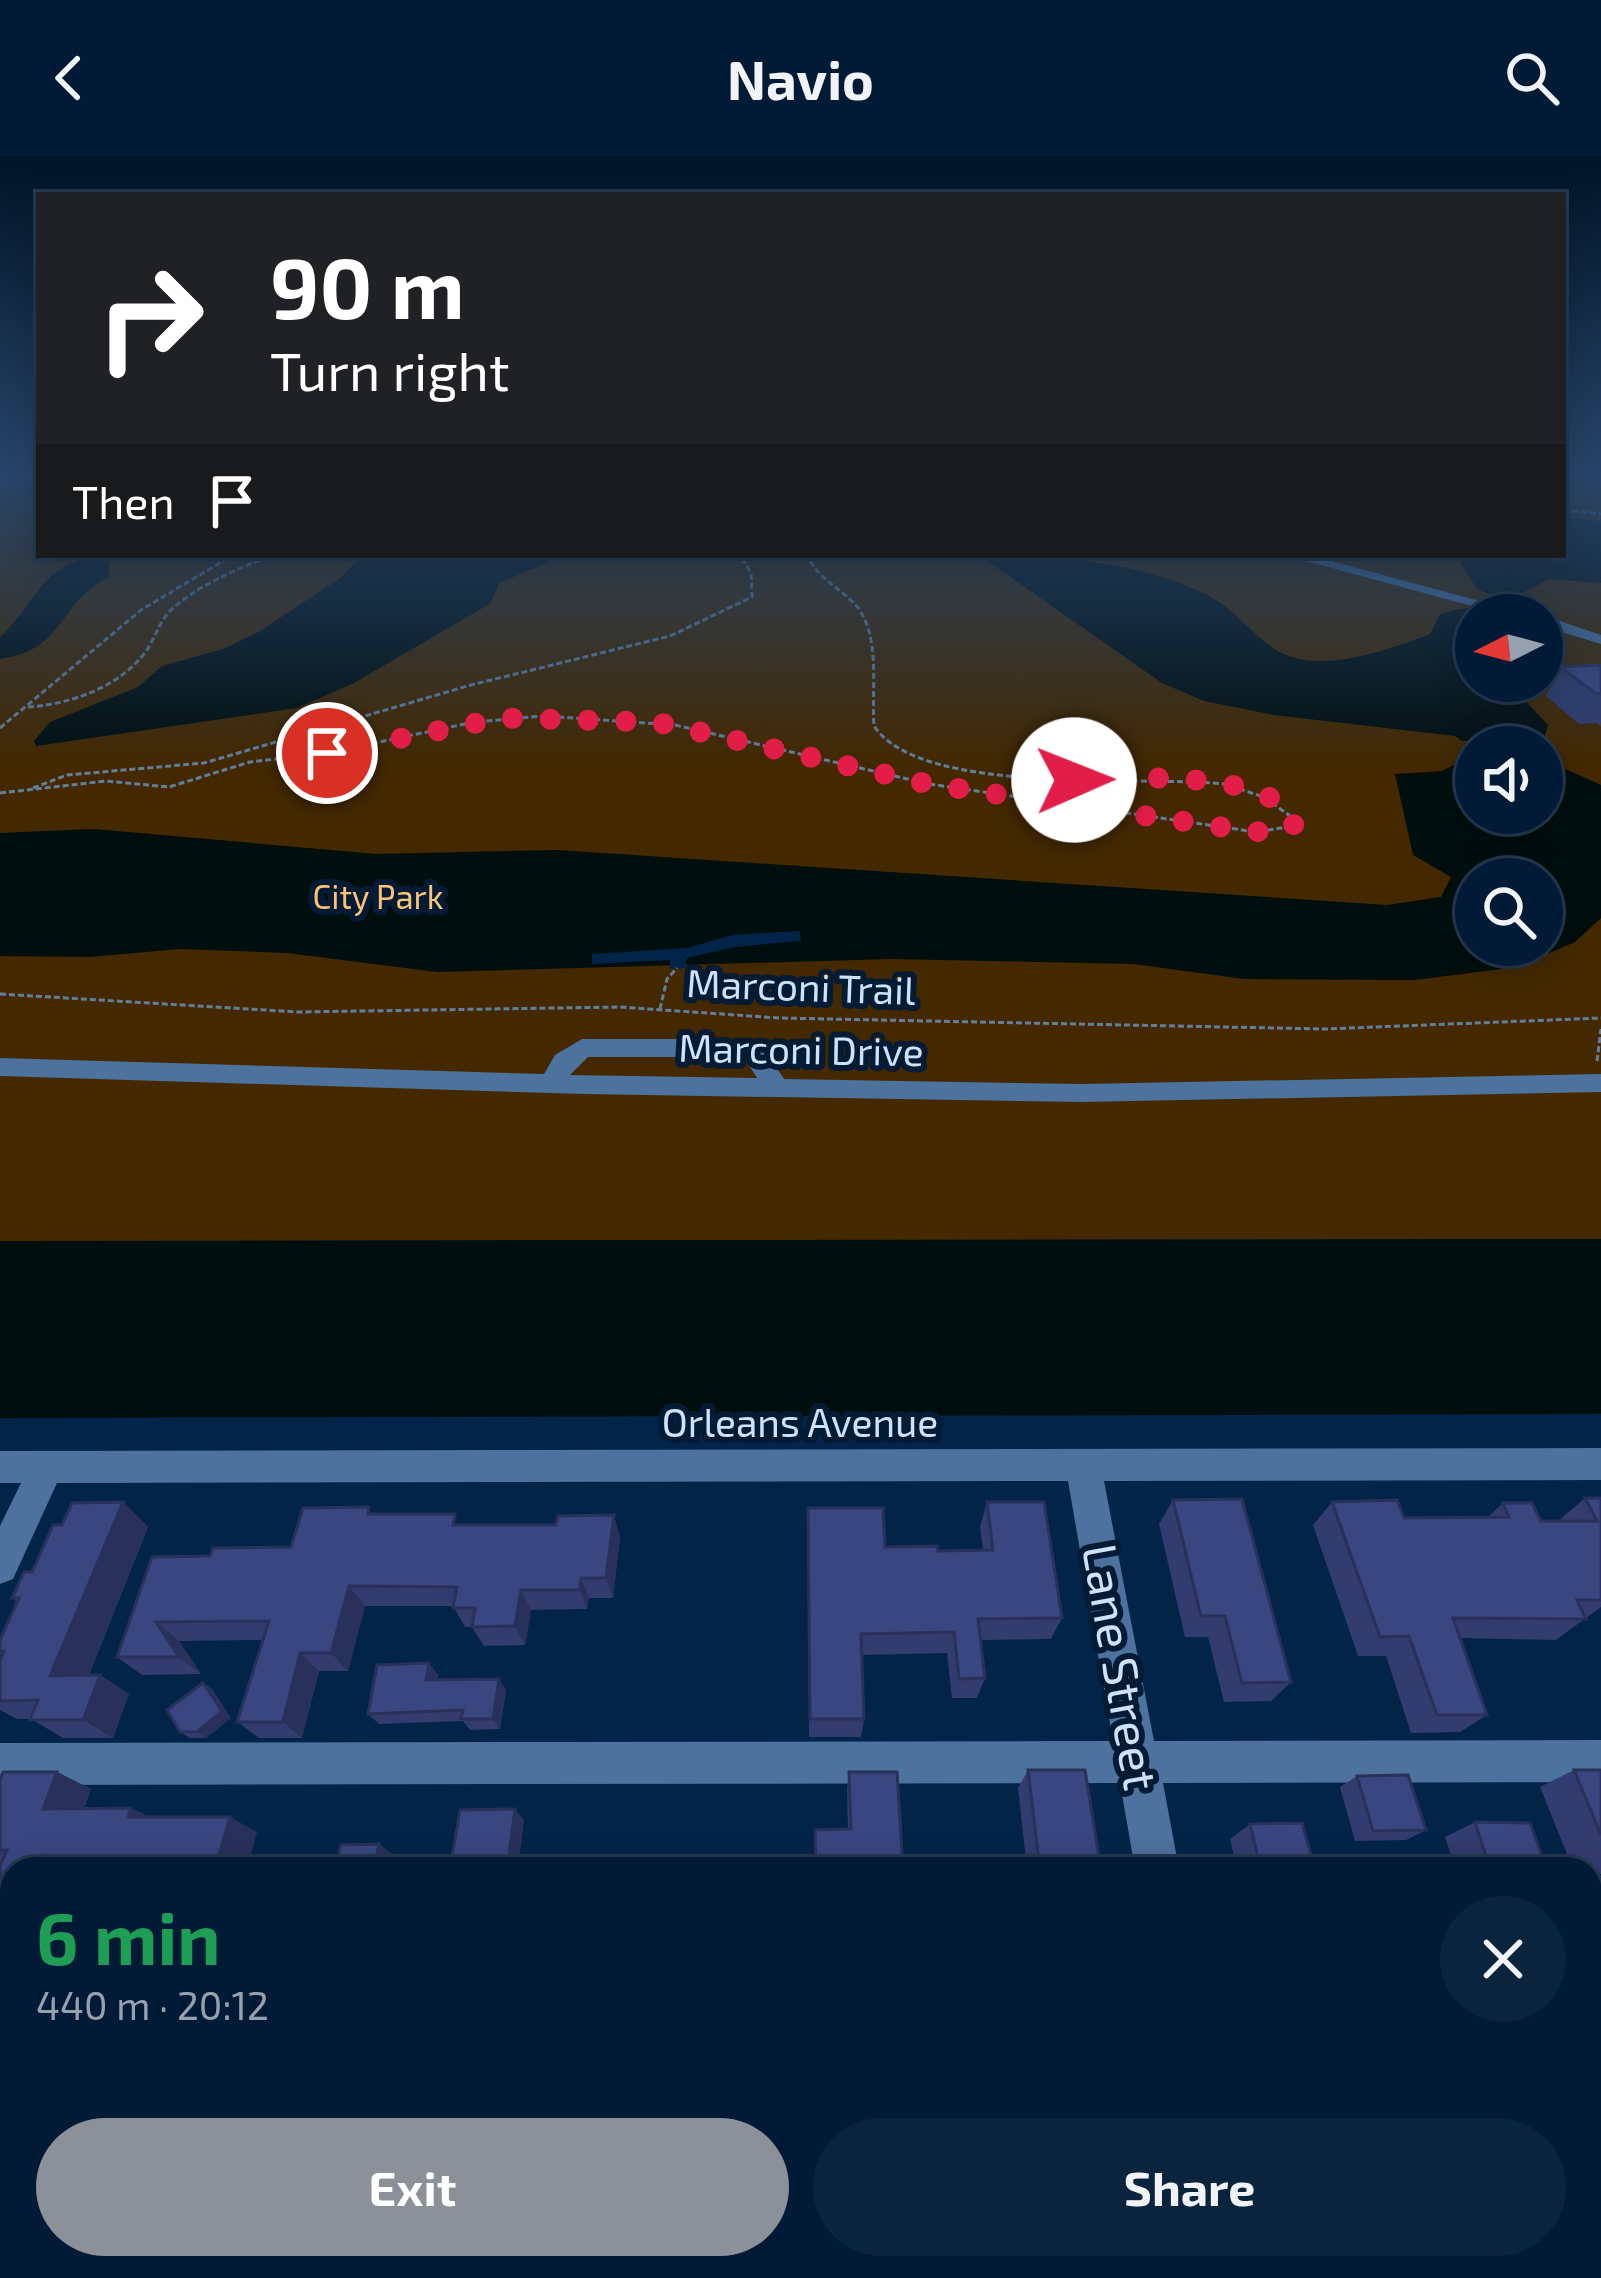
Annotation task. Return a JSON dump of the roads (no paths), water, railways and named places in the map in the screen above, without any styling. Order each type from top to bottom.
[{"type":"street","points":[[1353,571],[1455,597]]},
{"type":"street","points":[[1563,628],[1598,640]]},
{"type":"street","points":[[553,1084],[564,1061],[582,1048],[727,1048],[756,1057],[776,1088]]},
{"type":"street","name":"Marconi Drive","points":[[0,1067],[553,1084],[1082,1093],[1601,1083]]},
{"type":"street","name":"Orleans Avenue","points":[[0,1467],[1601,1464]]},
{"type":"street","name":"Lane Street","points":[[1083,1465],[1155,1857]]},
{"type":"street","points":[[0,1566],[47,1467]]},
{"type":"street","points":[[0,1764],[1601,1761]]},
{"type":"park label","name":"City Park","points":[[378,897]]}]
